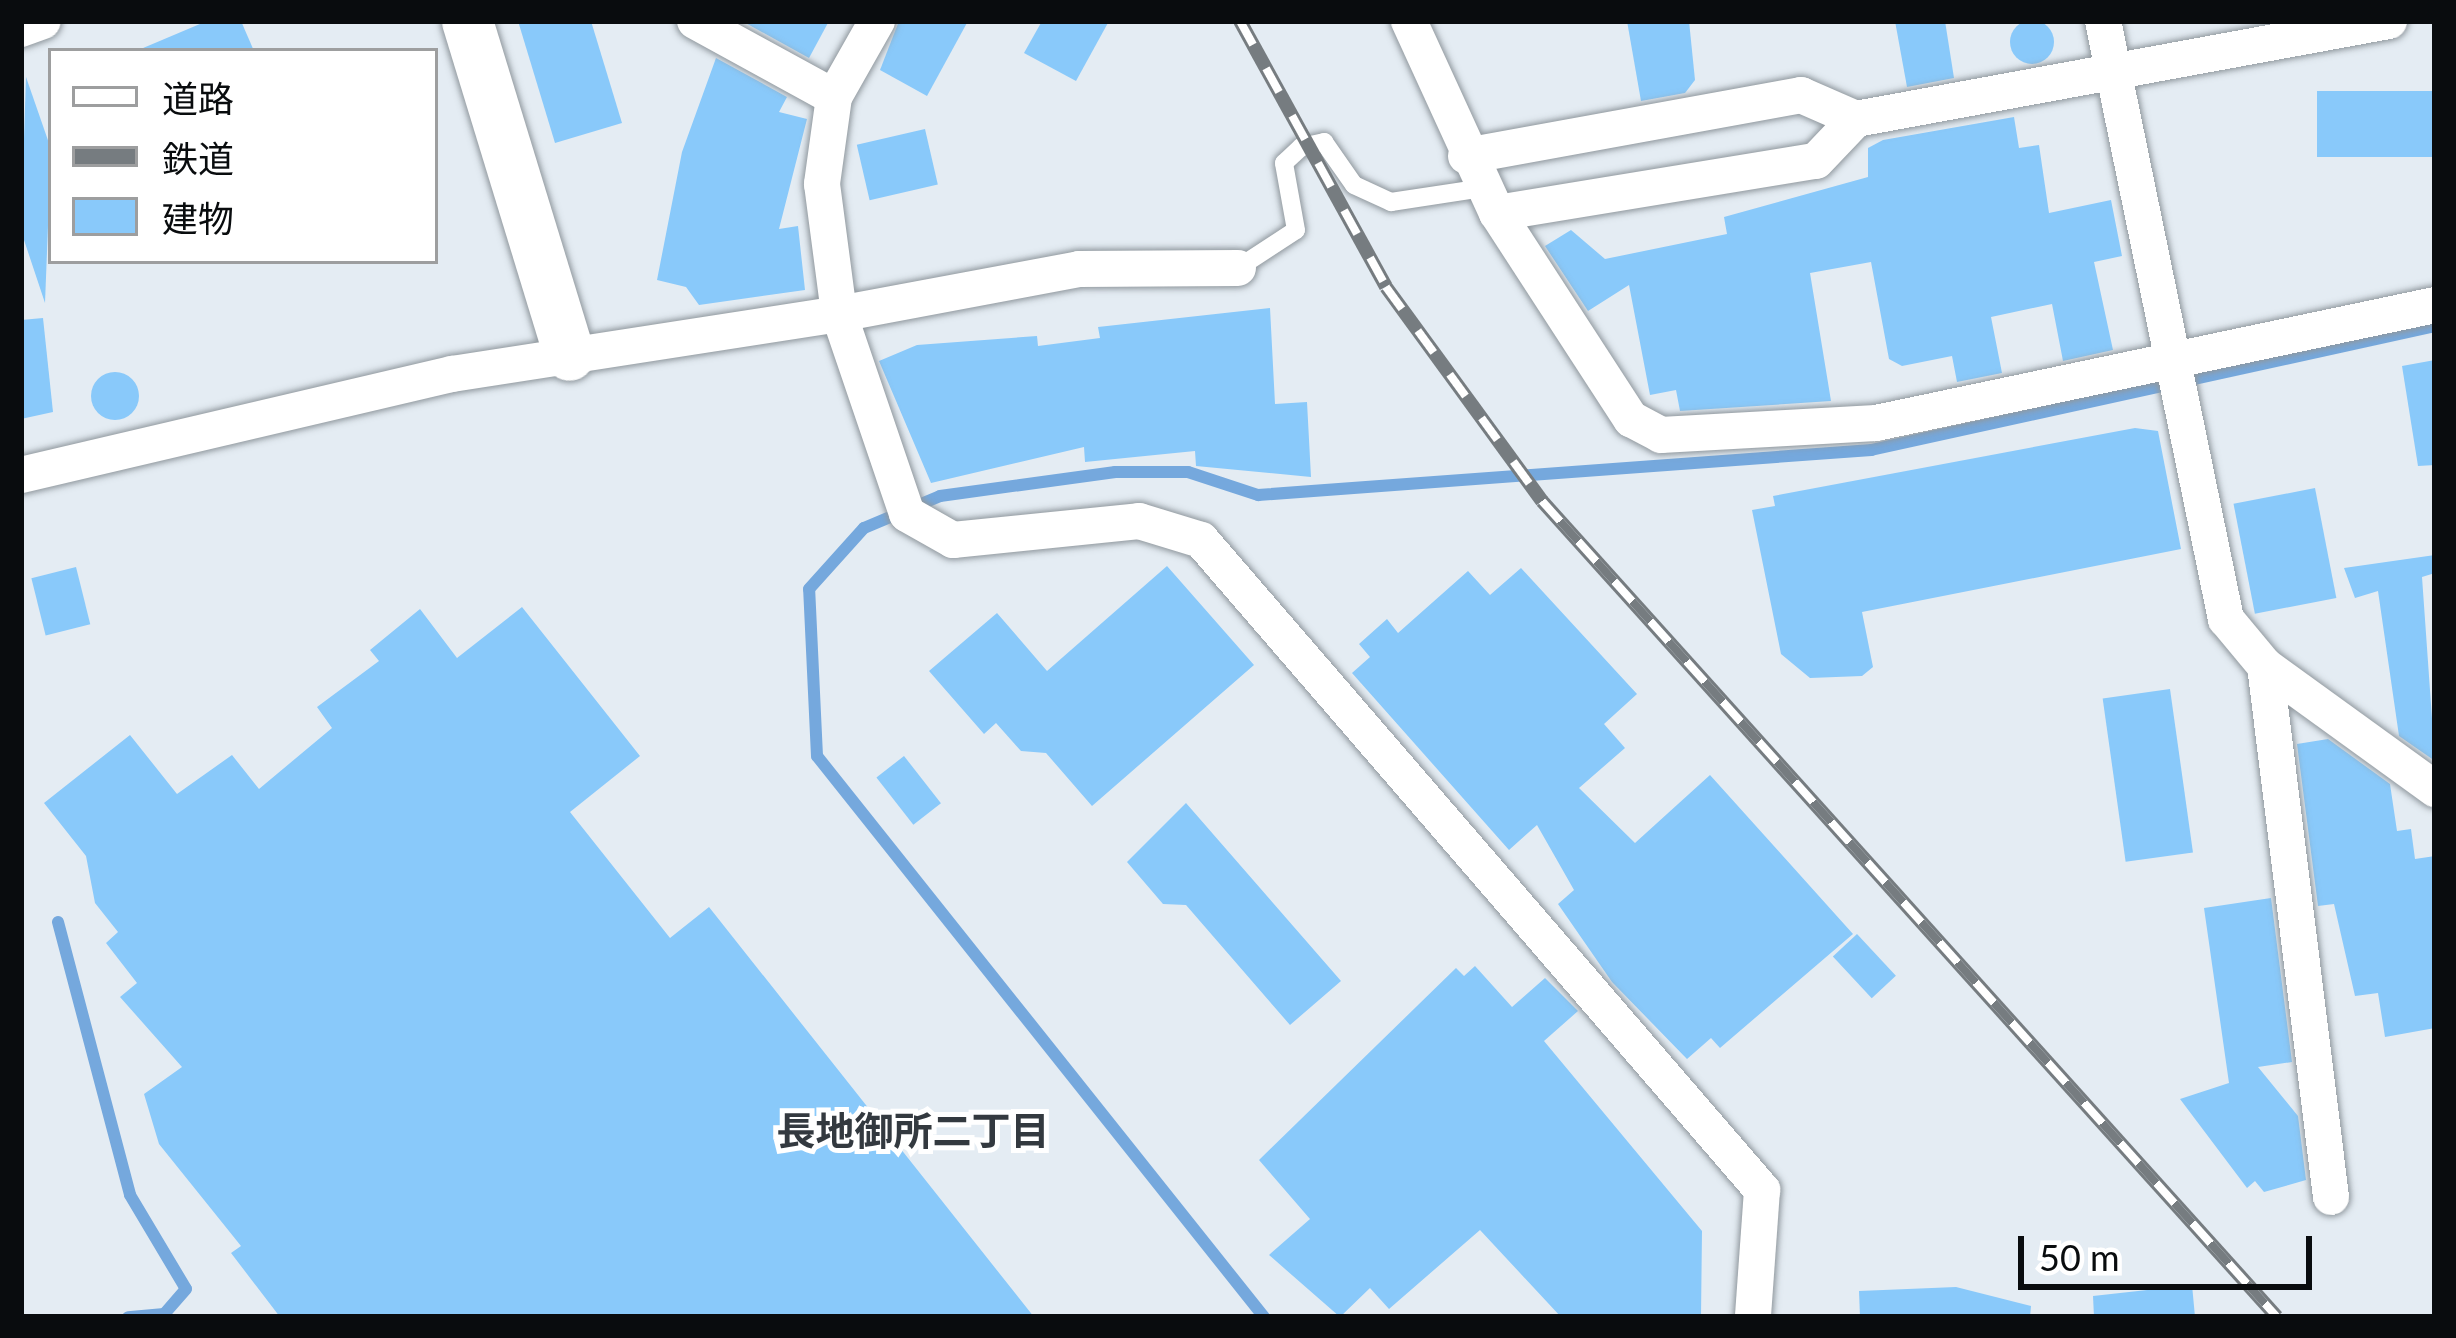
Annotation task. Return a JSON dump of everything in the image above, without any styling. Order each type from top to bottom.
[{"type":"street","points":[[21,29],[43,21]]},
{"type":"street","points":[[467,21],[569,355]]},
{"type":"street","points":[[695,21],[833,97]]},
{"type":"street","points":[[877,21],[833,97],[822,184],[839,314],[907,514],[953,540],[1139,520],[1201,540],[1762,1190],[1754,1317]]},
{"type":"street","points":[[1409,21],[1482,185],[1630,419],[1661,435],[1876,423],[2435,305]]},
{"type":"street","points":[[2103,21],[2168,359],[2226,619],[2265,666],[2435,789]]},
{"type":"street","points":[[1482,185],[1802,95],[1856,119],[2390,21]]},
{"type":"street","points":[[1482,185],[1816,161],[1856,119]]},
{"type":"street","points":[[21,475],[569,355],[839,314],[1079,268],[1238,268]]},
{"type":"street","points":[[2265,666],[2331,1197]]},
{"type":"lane","points":[[1238,268],[1296,230],[1284,163],[1300,147],[1324,142],[1354,185],[1391,202],[1482,185]]},
{"type":"building","points":[[2032,20],[2048,26],[2054,42],[2048,58],[2032,64],[2016,58],[2010,42],[2016,26]]},
{"type":"building","points":[[207,21],[241,21],[253,48],[143,48]]},
{"type":"building","points":[[518,21],[591,21],[622,123],[555,143]]},
{"type":"building","points":[[742,21],[829,21],[809,58]]},
{"type":"building","points":[[899,21],[968,21],[927,96],[880,70]]},
{"type":"building","points":[[1042,21],[1109,21],[1076,81],[1024,53]]},
{"type":"building","points":[[1627,21],[1689,21],[1695,80],[1685,93],[1641,101]]},
{"type":"building","points":[[1895,21],[1945,21],[1954,78],[1907,87]]},
{"type":"building","points":[[716,58],[787,97],[779,112],[807,119],[779,229],[798,226],[805,290],[699,305],[686,287],[657,280],[682,152]]},
{"type":"building","points":[[26,77],[48,140],[45,303],[21,231]]},
{"type":"building","points":[[2317,91],[2435,91],[2435,157],[2317,157]]},
{"type":"building","points":[[2014,117],[2019,148],[2039,145],[2049,213],[2111,200],[2122,256],[2094,262],[2113,350],[2063,361],[2052,304],[1991,317],[2002,373],[1957,382],[1952,356],[1902,366],[1889,359],[1871,262],[1810,273],[1831,401],[1680,411],[1676,390],[1650,395],[1629,285],[1588,311],[1545,246],[1571,230],[1605,259],[1727,234],[1724,217],[1868,177],[1868,148],[1883,140]]},
{"type":"building","points":[[925,129],[938,185],[870,200],[857,145]]},
{"type":"building","points":[[1270,308],[1275,404],[1307,402],[1311,477],[1196,466],[1195,451],[1085,462],[1084,447],[931,483],[879,361],[917,345],[1037,336],[1038,346],[1100,338],[1098,327]]},
{"type":"building","points":[[43,318],[53,412],[21,419],[21,320]]},
{"type":"building","points":[[2435,360],[2435,465],[2418,466],[2402,366]]},
{"type":"building","points":[[115,372],[132,379],[139,396],[132,413],[115,420],[98,413],[91,396],[98,379]]},
{"type":"building","points":[[2135,428],[2158,431],[2181,549],[1862,612],[1873,667],[1862,676],[1810,678],[1781,654],[1752,510],[1775,506],[1773,496]]},
{"type":"building","points":[[2315,488],[2336,598],[2255,614],[2234,504]]},
{"type":"building","points":[[2435,555],[2435,573],[2422,577],[2435,761],[2399,736],[2378,591],[2355,598],[2344,568]]},
{"type":"building","points":[[1167,566],[1254,665],[1092,806],[1046,753],[1021,751],[996,723],[984,734],[929,671],[997,613],[1047,671]]},
{"type":"building","points":[[76,567],[90,624],[46,635],[31,578]]},
{"type":"building","points":[[1521,568],[1637,694],[1604,724],[1625,748],[1579,788],[1635,843],[1710,775],[1853,934],[1720,1048],[1711,1038],[1687,1059],[1612,982],[1558,904],[1574,890],[1537,825],[1509,850],[1352,673],[1370,657],[1359,644],[1387,619],[1398,633],[1468,571],[1490,595]]},
{"type":"building","points":[[522,607],[640,756],[570,812],[670,938],[709,907],[1034,1317],[280,1317],[231,1253],[241,1246],[159,1144],[144,1094],[182,1067],[120,997],[137,983],[106,943],[118,932],[95,903],[86,856],[44,803],[130,735],[177,794],[232,755],[259,789],[332,728],[317,707],[379,661],[370,650],[420,609],[457,658]]},
{"type":"building","points":[[2170,689],[2193,852],[2126,862],[2103,698]]},
{"type":"building","points":[[2328,739],[2390,784],[2397,831],[2411,829],[2415,859],[2435,856],[2435,1028],[2385,1037],[2378,993],[2355,996],[2334,904],[2318,906],[2297,744]]},
{"type":"building","points":[[904,756],[941,803],[913,825],[876,778]]},
{"type":"building","points":[[1186,803],[1341,981],[1290,1025],[1186,905],[1163,904],[1127,862]]},
{"type":"building","points":[[2271,898],[2292,1062],[2258,1067],[2298,1116],[2306,1180],[2264,1192],[2255,1181],[2247,1188],[2180,1099],[2229,1083],[2204,908]]},
{"type":"building","points":[[1857,934],[1896,976],[1872,998],[1833,957]]},
{"type":"building","points":[[1475,966],[1512,1007],[1545,978],[1578,1011],[1544,1041],[1702,1231],[1701,1317],[1561,1317],[1480,1230],[1389,1309],[1370,1288],[1340,1317],[1269,1255],[1310,1219],[1259,1160],[1456,968],[1464,976]]},
{"type":"building","points":[[2192,1285],[2195,1317],[2094,1317],[2093,1296]]},
{"type":"building","points":[[1956,1287],[2031,1306],[2030,1317],[1860,1317],[1859,1291]]},
{"type":"waterway","points":[[1264,1317],[817,756],[809,589],[864,528],[940,496],[1115,472],[1188,472],[1258,495],[1871,450],[2435,326]]},
{"type":"waterway","points":[[58,922],[130,1195],[186,1289],[164,1314],[128,1317]]},
{"type":"railway","points":[[1240,21],[1386,287],[1542,501],[2277,1317]]},
{"type":"district","name":"長地御所二丁目","points":[[913,1130]]}]
